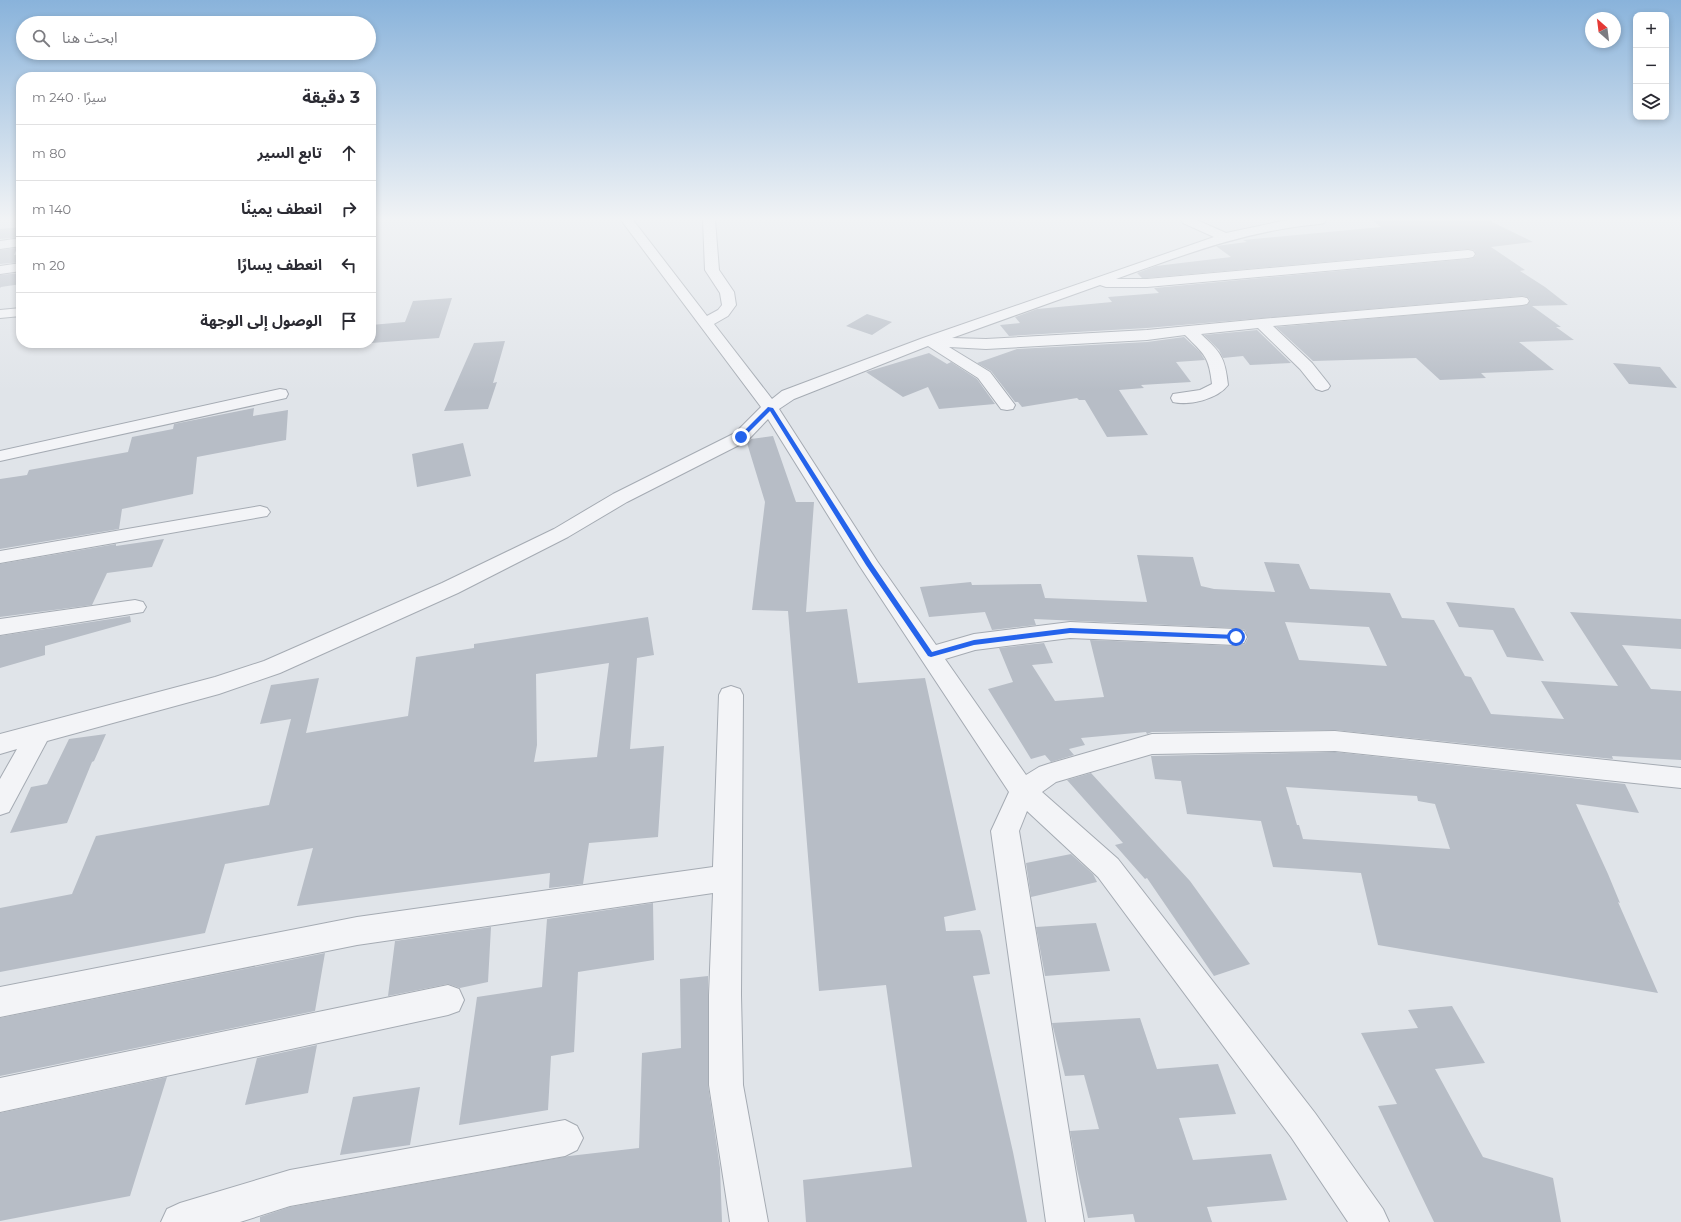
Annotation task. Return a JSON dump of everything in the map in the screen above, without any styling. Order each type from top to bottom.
[{"type":"street","points":[[671,277],[770,408],[869,565],[1023,791],[1108,868],[1303,1126],[1370,1222]]},
{"type":"street","points":[[706,322],[723,313],[729,305],[727,292],[716,277]]},
{"type":"street","points":[[0,744],[232,680],[272,667],[407,607],[561,533],[620,498],[741,437],[770,408],[788,395],[930,340],[1106,277]]},
{"type":"street","points":[[1091,282],[1118,284],[1147,283],[1213,277]]},
{"type":"street","points":[[930,340],[956,344],[986,344],[1147,335],[1261,323],[1522,301]]},
{"type":"street","points":[[0,314],[16,312]]},
{"type":"street","points":[[1261,323],[1306,366],[1322,386]]},
{"type":"street","points":[[1179,398],[1203,394],[1215,390],[1220,385],[1218,366],[1212,353],[1189,331]]},
{"type":"street","points":[[930,340],[984,375],[1007,405]]},
{"type":"street","points":[[0,456],[280,394]]},
{"type":"street","points":[[0,557],[260,512]]},
{"type":"street","points":[[0,627],[135,607]]},
{"type":"street","points":[[931,655],[974,642],[1070,630],[1236,637]]},
{"type":"street","points":[[731,695],[725,995],[726,1085],[749,1222]]},
{"type":"street","points":[[0,804],[38,734]]},
{"type":"street","points":[[1065,1222],[1005,831],[1023,791],[1048,774],[1152,744],[1335,741],[1681,778]]},
{"type":"street","points":[[0,1002],[357,931],[727,878]]},
{"type":"street","points":[[0,1095],[448,1000]]},
{"type":"street","points":[[180,1222],[290,1188],[565,1138]]},
{"type":"building","points":[[0,277],[16,277],[16,285],[0,288]]},
{"type":"building","points":[[1141,277],[1158,277],[1147,278]]},
{"type":"building","points":[[1273,277],[1529,277],[1568,305],[1532,306],[1561,327],[1556,327],[1574,340],[1519,342],[1554,370],[1481,373],[1486,378],[1440,380],[1416,358],[1313,361],[1276,327],[1527,305],[1530,300],[1527,297],[1522,296],[1147,328],[1009,336],[1000,325],[1020,323],[1015,317],[1037,309],[1112,302],[1108,297],[1159,293],[1154,288]]},
{"type":"building","points":[[452,298],[439,338],[376,343],[376,325],[405,322],[413,301]]},
{"type":"building","points":[[867,314],[892,322],[872,335],[846,326]]},
{"type":"building","points":[[1257,330],[1291,363],[1250,365],[1243,356],[1223,358],[1219,350],[1204,335]]},
{"type":"building","points":[[1184,337],[1200,352],[1205,360],[1176,362],[1191,382],[1141,385],[1144,388],[1119,390],[1148,435],[1107,437],[1085,400],[1079,400],[1077,398],[1022,407],[1018,402],[1015,402],[991,371],[977,363],[1017,349],[1147,342]]},
{"type":"building","points":[[505,341],[493,383],[497,382],[488,409],[444,411],[474,343]]},
{"type":"building","points":[[929,353],[947,364],[951,362],[977,379],[995,404],[939,409],[928,387],[903,397],[866,372]]},
{"type":"building","points":[[1613,363],[1660,367],[1677,388],[1629,384]]},
{"type":"building","points":[[254,408],[253,416],[288,410],[286,440],[197,457],[193,494],[122,509],[119,529],[0,549],[0,479],[27,475],[29,470],[128,452],[132,437],[173,429],[174,424]]},
{"type":"building","points":[[773,436],[796,502],[814,502],[806,612],[847,609],[858,683],[925,678],[976,910],[944,917],[946,931],[980,930],[982,935],[990,974],[973,976],[1013,1152],[1027,1222],[806,1222],[803,1180],[912,1167],[886,985],[819,991],[788,611],[752,610],[765,502],[747,443],[751,439]]},
{"type":"building","points":[[463,443],[471,476],[417,487],[412,454]]},
{"type":"building","points":[[164,539],[152,567],[107,573],[92,605],[0,617],[0,564],[116,544],[116,546]]},
{"type":"building","points":[[1137,555],[1193,557],[1201,586],[1214,589],[1275,592],[1264,562],[1299,564],[1310,589],[1390,593],[1402,618],[1434,620],[1465,676],[1471,677],[1491,714],[1564,719],[1541,681],[1618,686],[1570,612],[1681,619],[1681,649],[1622,645],[1651,689],[1681,691],[1681,760],[1612,756],[1613,759],[1335,730],[1152,732],[1147,734],[1146,732],[1081,738],[1085,745],[1069,749],[1074,755],[1051,762],[1045,755],[1031,759],[988,689],[1013,682],[999,648],[1044,643],[1053,663],[1032,665],[1055,701],[1104,697],[1090,640],[1236,646],[1245,644],[1248,638],[1245,630],[1236,628],[1034,619],[1036,625],[992,630],[985,612],[929,617],[920,587],[971,582],[972,585],[1041,584],[1045,598],[1147,602]],"holes":[[[1285,622],[1369,627],[1387,666],[1299,660]]]},
{"type":"building","points":[[1446,602],[1514,608],[1544,661],[1507,657],[1493,630],[1459,627]]},
{"type":"building","points":[[130,616],[131,622],[45,646],[45,655],[0,668],[0,636]]},
{"type":"building","points":[[648,617],[654,655],[637,658],[630,749],[664,746],[658,837],[589,843],[583,884],[549,888],[550,873],[297,906],[313,848],[225,864],[205,933],[0,972],[0,908],[72,894],[96,836],[269,805],[291,719],[260,724],[271,685],[319,678],[306,733],[408,716],[416,657],[474,648],[474,644]],"holes":[[[609,663],[597,757],[534,762],[537,745],[536,674]]]},
{"type":"building","points":[[106,734],[94,761],[92,762],[67,823],[10,833],[31,787],[47,784],[69,739]]},
{"type":"building","points":[[1335,752],[1625,784],[1639,813],[1576,804],[1608,874],[1620,903],[1618,902],[1658,993],[1378,945],[1361,873],[1273,867],[1261,821],[1187,814],[1181,781],[1155,779],[1151,756]],"holes":[[[1286,787],[1417,796],[1418,801],[1435,804],[1450,849],[1303,839],[1299,825],[1297,825]]]},
{"type":"building","points":[[1091,773],[1190,881],[1250,964],[1214,976],[1147,878],[1145,879],[1115,845],[1123,843],[1067,780]]},
{"type":"building","points":[[1071,854],[1093,874],[1097,882],[1031,897],[1026,863]]},
{"type":"building","points":[[653,903],[654,960],[578,972],[574,1052],[551,1056],[548,1110],[459,1125],[477,997],[542,987],[547,919]]},
{"type":"building","points":[[1096,923],[1110,971],[1045,976],[1036,927]]},
{"type":"building","points":[[491,927],[488,982],[460,988],[448,984],[388,996],[395,941]]},
{"type":"building","points":[[325,953],[315,1011],[0,1076],[0,1018]]},
{"type":"building","points":[[708,976],[708,1085],[720,1168],[722,1222],[260,1222],[260,1217],[290,1207],[569,1156],[639,1148],[642,1053],[681,1048],[680,979]]},
{"type":"building","points":[[1452,1006],[1485,1063],[1435,1069],[1483,1157],[1553,1178],[1561,1222],[1434,1222],[1378,1106],[1397,1104],[1361,1033],[1418,1028],[1408,1010]]},
{"type":"building","points":[[1140,1018],[1157,1069],[1218,1064],[1236,1114],[1179,1118],[1193,1160],[1271,1154],[1287,1200],[1207,1207],[1212,1222],[1135,1222],[1133,1214],[1088,1218],[1070,1131],[1099,1129],[1084,1075],[1065,1076],[1052,1023]]},
{"type":"building","points":[[317,1045],[308,1093],[245,1105],[257,1058]]},
{"type":"building","points":[[167,1077],[130,1196],[0,1221],[0,1113]]},
{"type":"building","points":[[420,1087],[410,1145],[340,1155],[353,1097]]},
{"type":"route","points":[[741,437],[770,408],[869,565],[931,655],[974,642],[1070,630],[1236,637]]}]
